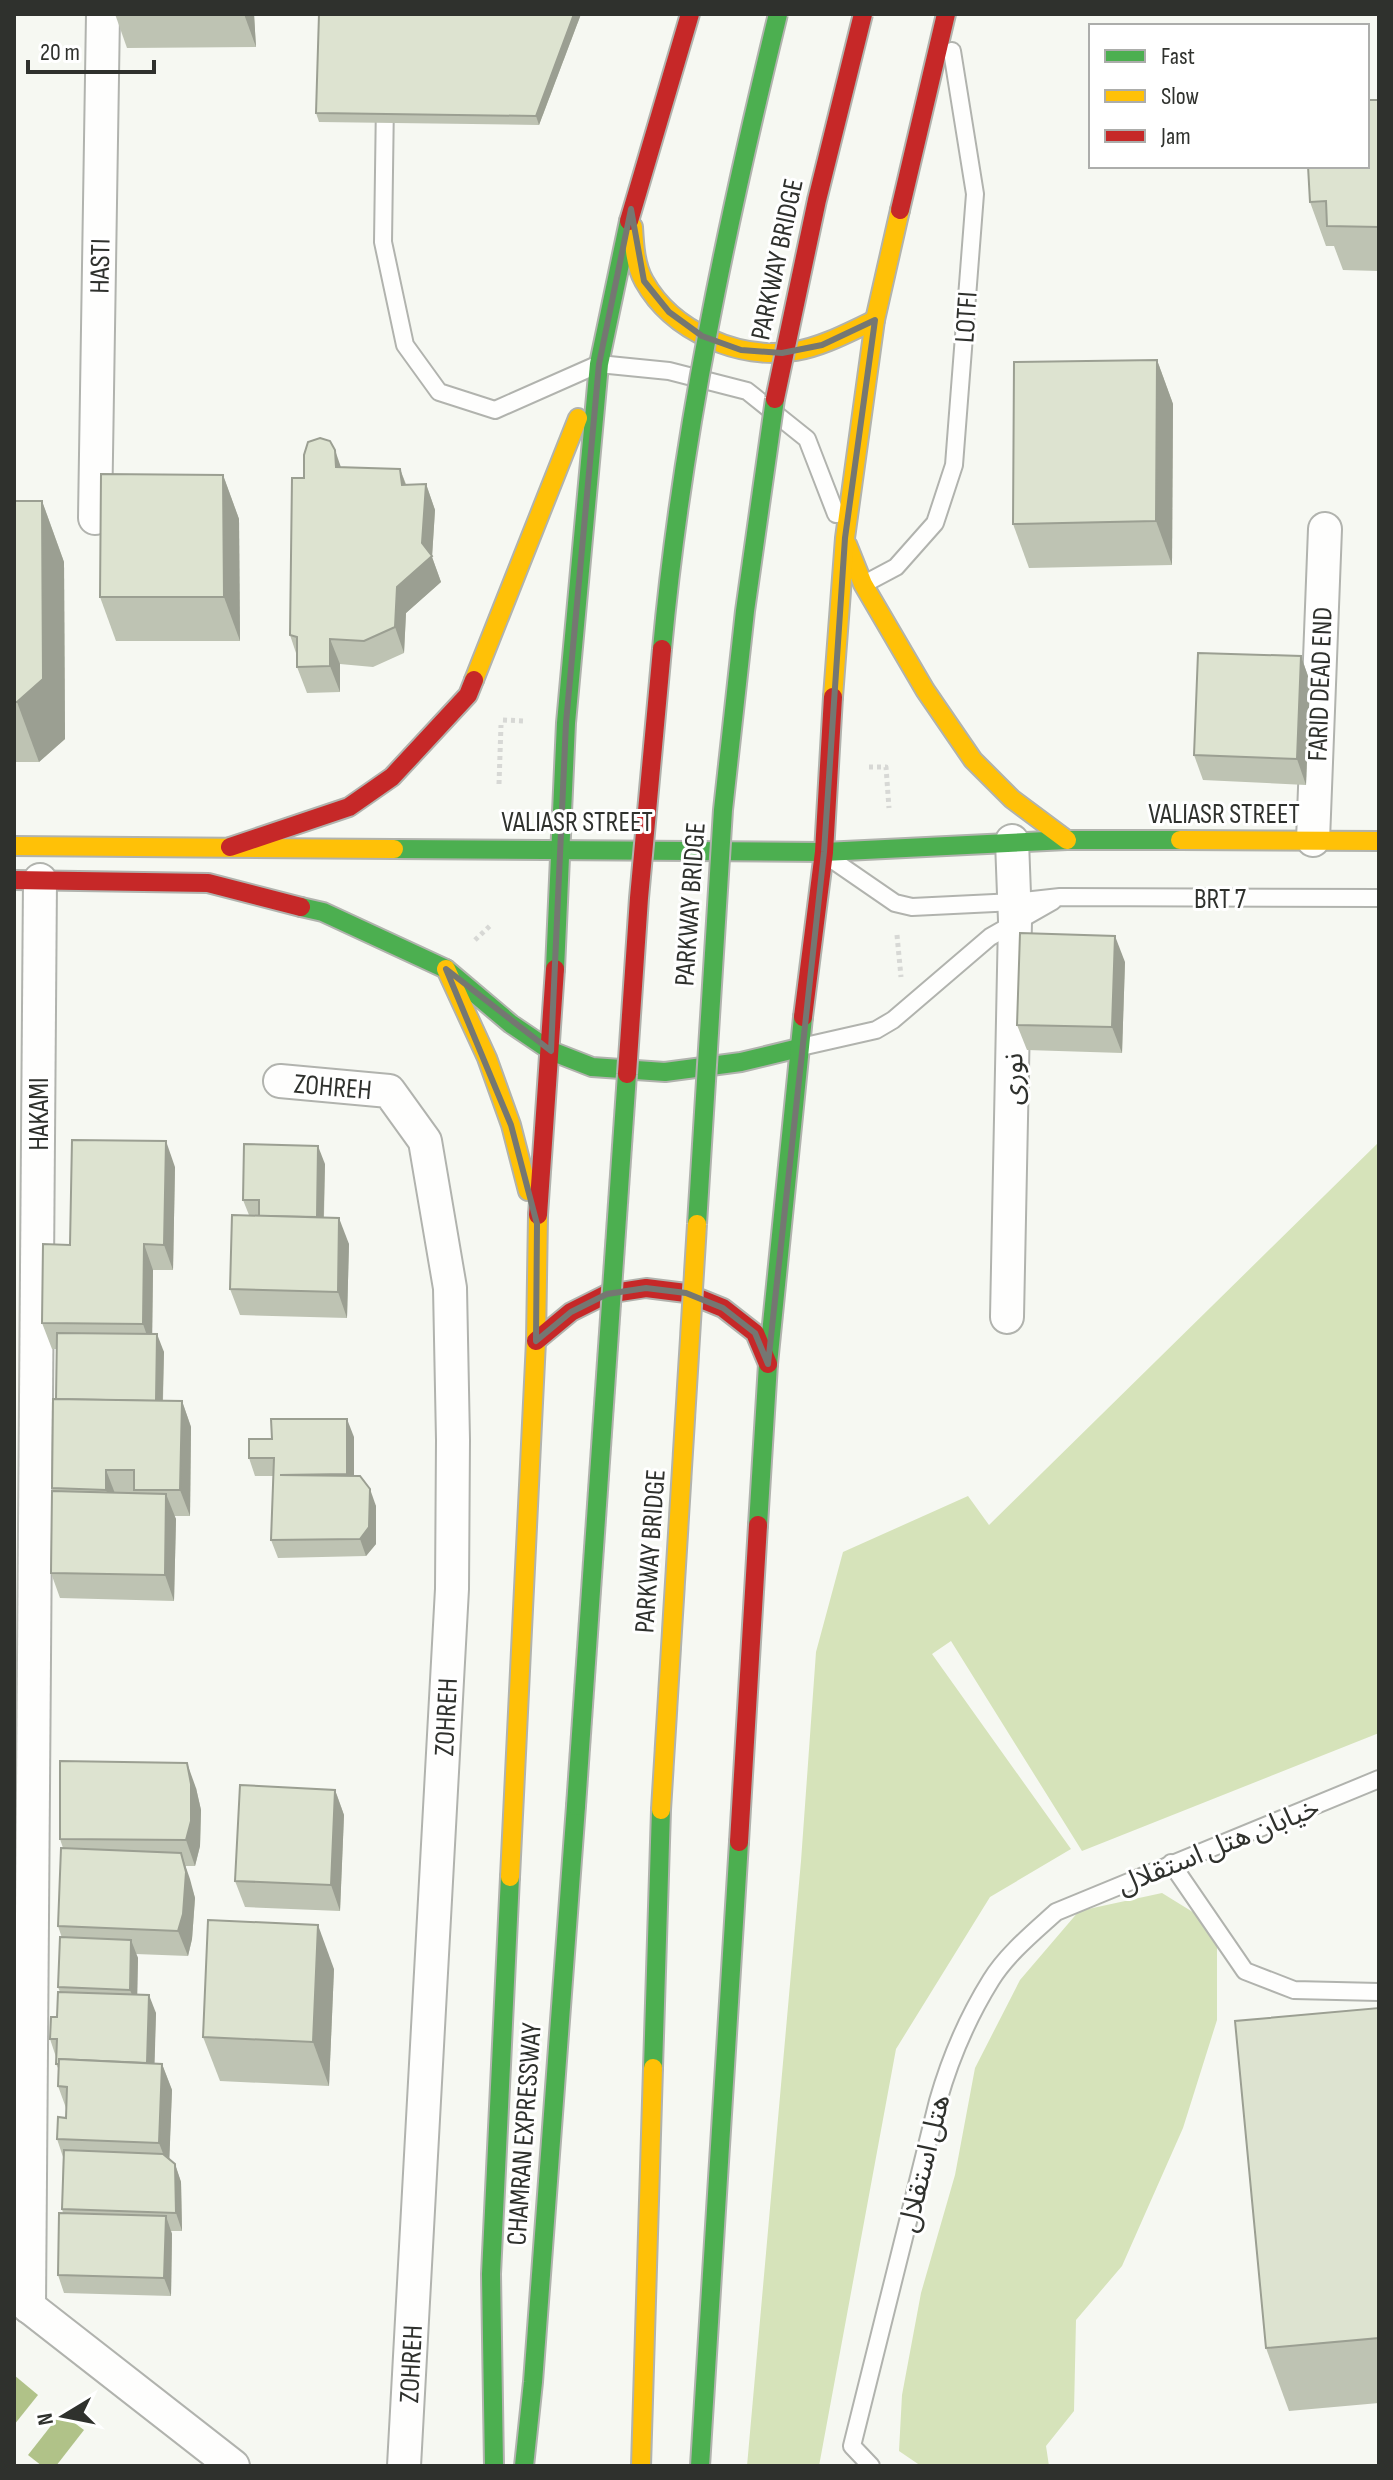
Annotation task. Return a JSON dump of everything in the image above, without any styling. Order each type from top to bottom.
[{"type":"main road","points":[[494,2466],[491,2274],[536,1341],[537,1224],[551,1051],[566,723],[599,364],[631,209],[690,14]]},
{"type":"main road","name":"PARKWAY BRIDGE","points":[[576,1806],[639,898],[666,606],[701,361],[740,170],[778,14]]},
{"type":"main road","name":"PARKWAY BRIDGE","points":[[641,2466],[661,1810],[723,810],[745,611],[777,386],[817,200],[863,14]]},
{"type":"main road","points":[[700,2466],[768,1364],[799,1048],[824,852],[827,767],[845,538],[875,320],[946,14]]},
{"type":"main road","points":[[631,209],[634,245],[644,281],[669,312],[702,336],[741,350],[782,353],[822,345],[875,320]]},
{"type":"main road","points":[[230,847],[349,807],[392,777],[468,695],[599,364]]},
{"type":"main road","points":[[845,538],[863,584],[925,690],[973,760],[1012,799],[1067,840]]},
{"type":"main road","name":"VALIASR STREET","points":[[14,846],[824,852],[1012,841],[1379,841]]},
{"type":"main road","points":[[27,880],[208,883],[323,912],[446,969],[511,1024],[551,1051],[592,1067],[665,1072],[741,1062],[799,1048]]},
{"type":"main road","points":[[446,969],[487,1058],[511,1125],[537,1224]]},
{"type":"main road","points":[[536,1341],[571,1312],[607,1294],[646,1288],[686,1293],[723,1308],[755,1333],[768,1364]]},
{"type":"main road","name":"CHAMRAN EXPRESSWAY","points":[[524,2466],[576,1806]]},
{"type":"street","name":"HASTI","points":[[95,518],[103,14]]},
{"type":"street","name":"FARID DEAD END","points":[[1313,840],[1325,529]]},
{"type":"street","name":"نوری","points":[[1007,1317],[1015,912],[1012,841]]},
{"type":"street","name":"HAKAMI","points":[[22,2301],[27,880]]},
{"type":"street","name":"ZOHREH","points":[[280,1081],[389,1091],[425,1141],[450,1288],[452,1589],[404,2466]]},
{"type":"street","points":[[22,2301],[233,2466]]},
{"type":"lane","name":"LOTFI","points":[[863,584],[896,567],[935,523],[954,465],[975,194],[946,14]]},
{"type":"lane","points":[[385,83],[383,242],[405,345],[439,392],[495,410],[599,364],[669,371],[747,391],[807,439],[845,538]]},
{"type":"lane","name":"BRT 7","points":[[824,852],[854,877],[895,903],[912,907],[1015,912],[1060,897],[1379,898]]},
{"type":"lane","name":"BRT 7","points":[[799,1048],[876,1030],[893,1020],[1015,912]]},
{"type":"lane","name":"خیابان هتل استقلال","points":[[1056,1912],[1379,1779]]},
{"type":"lane","points":[[1171,1863],[1245,1971],[1294,1990],[1379,1992]]},
{"type":"lane","name":"هتل استقلال","points":[[871,2466],[852,2446],[949,2064],[992,1978],[1026,1939],[1056,1912]]},
{"type":"path","points":[[499,784],[501,720]]},
{"type":"path","points":[[857,767],[886,767],[889,813]]},
{"type":"path","points":[[897,935],[901,978]]},
{"type":"highlighted area","points":[[631,209],[644,281],[669,312],[702,336],[741,350],[782,353],[822,345],[875,320],[845,538],[824,852],[768,1364],[755,1333],[723,1308],[686,1293],[646,1288],[607,1294],[571,1312],[536,1341],[537,1224],[511,1125],[446,969],[551,1051],[566,723],[599,364]]},
{"type":"shaded area","points":[[1379,1142],[1379,1733],[1082,1851],[951,1641],[932,1654],[1071,1849],[990,1897],[896,2049],[819,2466],[747,2466],[801,1861],[816,1652],[843,1552],[968,1496],[989,1525]]},
{"type":"shaded area","points":[[1162,1893],[1217,1927],[1217,2020],[1183,2128],[1122,2266],[1076,2320],[1074,2411],[1046,2446],[1049,2466],[921,2466],[899,2451],[902,2395],[921,2293],[955,2175],[975,2068],[1020,1980],[1079,1911]]},
{"type":"shaded area","points":[[14,2375],[38,2395],[14,2425]]},
{"type":"shaded area","points":[[61,2413],[84,2430],[56,2466],[42,2466],[28,2455]]},
{"type":"building","points":[[319,14],[574,14],[536,116],[316,113]]},
{"type":"building","points":[[1369,100],[1379,100],[1379,227],[1327,226],[1326,201],[1310,202],[1308,168],[1369,168]]},
{"type":"building","points":[[1157,360],[1156,521],[1013,524],[1014,362]]},
{"type":"building","points":[[320,438],[330,441],[335,450],[336,467],[400,469],[402,485],[426,484],[422,543],[432,556],[397,587],[395,627],[364,641],[330,639],[330,666],[297,667],[297,637],[290,635],[292,478],[304,478],[304,455],[308,442]]},
{"type":"building","points":[[101,474],[223,475],[224,597],[100,597]]},
{"type":"building","points":[[14,501],[42,501],[43,679],[17,702],[14,702]]},
{"type":"building","points":[[1198,653],[1301,656],[1297,759],[1194,755]]},
{"type":"building","points":[[1020,933],[1115,936],[1112,1027],[1017,1025]]},
{"type":"building","points":[[72,1140],[166,1141],[164,1245],[144,1244],[143,1324],[42,1323],[43,1244],[70,1245]]},
{"type":"building","points":[[244,1144],[318,1146],[317,1217],[259,1216],[259,1200],[243,1200]]},
{"type":"building","points":[[232,1215],[339,1218],[338,1292],[230,1289]]},
{"type":"building","points":[[57,1333],[157,1334],[156,1401],[56,1399]]},
{"type":"building","points":[[53,1399],[182,1401],[180,1490],[134,1490],[134,1470],[106,1470],[106,1490],[52,1488]]},
{"type":"building","points":[[271,1419],[347,1419],[347,1474],[280,1475],[360,1476],[370,1489],[369,1527],[360,1539],[271,1540],[274,1458],[249,1458],[249,1439],[272,1439]]},
{"type":"building","points":[[52,1491],[166,1494],[165,1575],[51,1573]]},
{"type":"building","points":[[60,1761],[187,1763],[191,1784],[191,1821],[186,1840],[60,1839]]},
{"type":"building","points":[[240,1785],[335,1790],[331,1885],[235,1881]]},
{"type":"building","points":[[61,1848],[181,1853],[186,1872],[183,1914],[178,1931],[58,1926]]},
{"type":"building","points":[[208,1920],[318,1925],[313,2042],[203,2037]]},
{"type":"building","points":[[60,1937],[131,1940],[130,1990],[58,1987]]},
{"type":"building","points":[[58,1992],[149,1995],[147,2063],[59,2059],[59,2064],[56,2064],[57,2039],[50,2039],[51,2017],[57,2017]]},
{"type":"building","points":[[1379,2008],[1379,2338],[1266,2348],[1235,2021]]},
{"type":"building","points":[[59,2059],[162,2064],[159,2143],[57,2139],[58,2117],[66,2118],[67,2087],[58,2086]]},
{"type":"building","points":[[64,2150],[163,2154],[175,2164],[176,2213],[62,2209]]},
{"type":"building","points":[[59,2213],[166,2216],[164,2278],[58,2275]]},
{"type":"traffic: fast","points":[[662,649],[681,488],[708,329],[778,14]]},
{"type":"traffic: fast","points":[[555,969],[566,723],[599,364],[629,221]]},
{"type":"traffic: fast","points":[[697,1224],[723,810],[745,611],[775,399]]},
{"type":"traffic: fast","points":[[394,849],[824,852],[1067,840],[1180,840]]},
{"type":"traffic: fast","points":[[301,907],[323,912],[446,969],[511,1024],[551,1051],[592,1067],[665,1072],[741,1062],[799,1048]]},
{"type":"traffic: fast","points":[[758,1525],[768,1364],[803,1017]]},
{"type":"traffic: fast","points":[[576,1806],[627,1074]]},
{"type":"traffic: fast","points":[[524,2466],[576,1806]]},
{"type":"traffic: fast","points":[[653,2068],[661,1810]]},
{"type":"traffic: fast","points":[[700,2466],[739,1842]]},
{"type":"traffic: fast","points":[[494,2466],[491,2274],[510,1877]]},
{"type":"traffic: slow","points":[[833,697],[845,538],[875,320],[900,210]]},
{"type":"traffic: slow","points":[[633,227],[641,275],[656,299],[689,328],[709,338],[752,351],[796,351],[826,342],[875,320]]},
{"type":"traffic: slow","points":[[474,680],[578,418]]},
{"type":"traffic: slow","points":[[847,544],[863,584],[925,690],[973,760],[1012,799],[1067,840]]},
{"type":"traffic: slow","points":[[1180,840],[1379,841]]},
{"type":"traffic: slow","points":[[14,846],[394,849]]},
{"type":"traffic: slow","points":[[446,969],[487,1058],[511,1125],[528,1191]]},
{"type":"traffic: slow","points":[[510,1877],[536,1341],[538,1215]]},
{"type":"traffic: slow","points":[[661,1810],[697,1224]]},
{"type":"traffic: slow","points":[[641,2466],[653,2068]]},
{"type":"traffic: jam","points":[[629,221],[690,14]]},
{"type":"traffic: jam","points":[[775,399],[817,200],[863,14]]},
{"type":"traffic: jam","points":[[900,210],[946,14]]},
{"type":"traffic: jam","points":[[627,1074],[639,898],[662,649]]},
{"type":"traffic: jam","points":[[230,847],[349,807],[392,777],[468,695],[474,680]]},
{"type":"traffic: jam","points":[[803,1017],[824,852],[833,697]]},
{"type":"traffic: jam","points":[[14,880],[208,883],[301,907]]},
{"type":"traffic: jam","points":[[538,1215],[555,969]]},
{"type":"traffic: jam","points":[[536,1341],[571,1312],[607,1294],[646,1288],[686,1293],[723,1308],[755,1333],[768,1364]]},
{"type":"traffic: jam","points":[[739,1842],[758,1525]]}]
